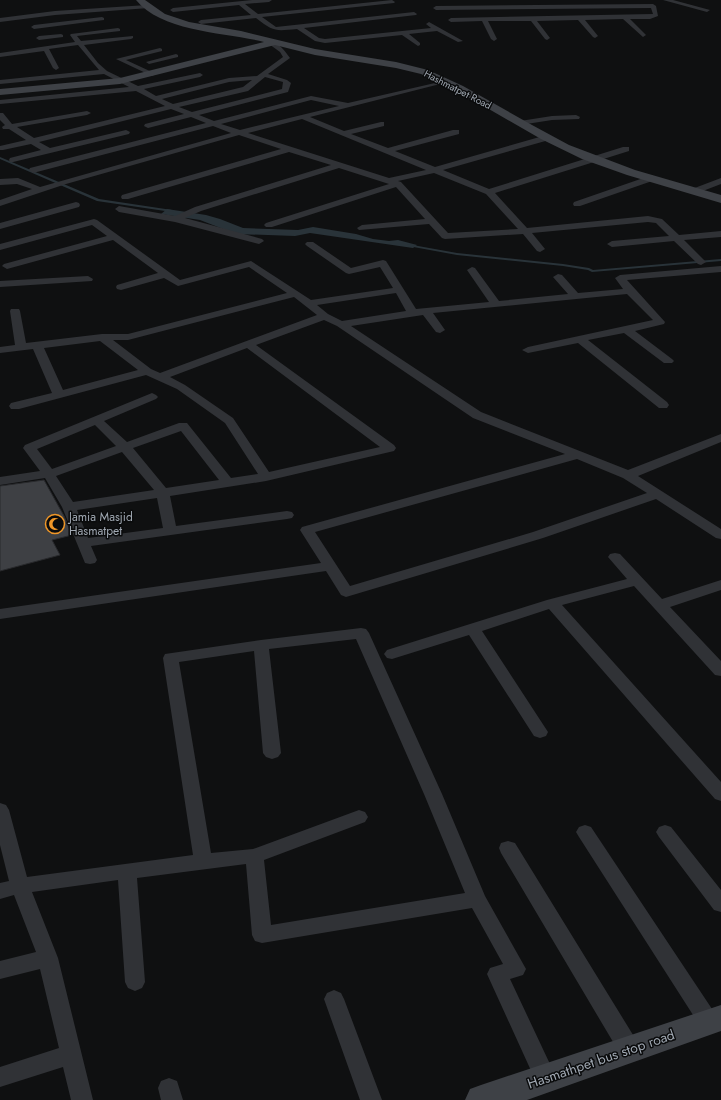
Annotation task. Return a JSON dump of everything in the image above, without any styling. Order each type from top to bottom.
[{"type":"main road","name":"Hashmatpet Road","points":[[140,0],[184,24],[275,42],[313,52],[408,67],[426,72],[446,81],[546,138],[594,159],[721,199]]},
{"type":"main road","points":[[0,92],[120,81],[275,42]]},
{"type":"main road","name":"Hasmathpet bus stop road","points":[[480,1100],[546,1080],[715,1020]]},
{"type":"street","points":[[167,14],[269,0]]},
{"type":"street","points":[[480,0],[488,1]]},
{"type":"street","points":[[497,0],[515,7]]},
{"type":"street","points":[[666,0],[707,10]]},
{"type":"street","points":[[656,5],[680,0]]},
{"type":"street","points":[[240,3],[272,28],[276,29],[420,18]]},
{"type":"street","points":[[0,20],[147,4]]},
{"type":"street","points":[[201,22],[396,4],[460,41]]},
{"type":"street","points":[[547,6],[554,19]]},
{"type":"street","points":[[436,8],[653,6],[656,15],[650,17],[451,20]]},
{"type":"street","points":[[57,15],[92,14]]},
{"type":"street","points":[[57,15],[81,43],[92,64],[120,81],[172,107],[239,132],[393,182],[445,236],[525,231],[648,219],[658,221],[701,262]]},
{"type":"street","points":[[624,17],[643,35]]},
{"type":"street","points":[[580,18],[595,36]]},
{"type":"street","points":[[34,26],[102,19]]},
{"type":"street","points":[[533,19],[547,38]]},
{"type":"street","points":[[484,20],[494,39]]},
{"type":"street","points":[[41,36],[110,25]]},
{"type":"street","points":[[299,27],[320,41],[438,28]]},
{"type":"street","points":[[72,32],[118,30]]},
{"type":"street","points":[[403,32],[418,44]]},
{"type":"street","points":[[2,54],[132,37]]},
{"type":"street","points":[[3,148],[245,89],[252,86],[267,71],[287,58],[275,42]]},
{"type":"street","points":[[46,49],[53,68],[64,67]]},
{"type":"street","points":[[152,74],[119,58],[160,50]]},
{"type":"street","points":[[133,65],[176,56]]},
{"type":"street","points":[[0,82],[105,72]]},
{"type":"street","points":[[0,102],[136,89],[200,75]]},
{"type":"street","points":[[148,126],[285,90],[287,83],[285,81],[260,77],[229,80],[155,98]]},
{"type":"street","points":[[1,202],[63,182],[239,132],[446,81]]},
{"type":"street","points":[[33,170],[311,98],[348,106]]},
{"type":"street","points":[[0,129],[87,112]]},
{"type":"street","points":[[0,115],[11,126],[32,141],[48,151],[69,160],[94,174]]},
{"type":"street","points":[[303,117],[489,192],[540,249]]},
{"type":"street","points":[[520,123],[552,118],[576,117]]},
{"type":"street","points":[[54,119],[66,125]]},
{"type":"street","points":[[344,133],[381,124]]},
{"type":"street","points":[[13,160],[126,132]]},
{"type":"street","points":[[388,151],[456,132]]},
{"type":"street","points":[[269,225],[393,182],[546,138]]},
{"type":"street","points":[[125,197],[289,149]]},
{"type":"street","points":[[489,192],[626,149]]},
{"type":"street","points":[[176,219],[198,209],[340,165]]},
{"type":"street","points":[[577,204],[652,178]]},
{"type":"street","points":[[0,182],[18,181],[41,190]]},
{"type":"street","points":[[695,191],[721,181]]},
{"type":"street","points":[[1,202],[36,216]]},
{"type":"street","points":[[0,226],[76,205]]},
{"type":"street","points":[[119,209],[176,219],[259,241]]},
{"type":"street","points":[[362,228],[431,221]]},
{"type":"street","points":[[0,247],[94,222],[178,283],[251,264],[309,303],[324,316],[341,324],[477,415],[628,475],[721,535]]},
{"type":"street","points":[[612,244],[721,234]]},
{"type":"street","points":[[7,266],[113,237]]},
{"type":"street","points":[[310,244],[349,271],[383,263],[413,313]]},
{"type":"street","points":[[528,350],[581,340],[660,322],[630,291],[620,278],[721,269]]},
{"type":"street","points":[[472,270],[496,304]]},
{"type":"street","points":[[121,287],[166,274]]},
{"type":"street","points":[[558,277],[576,296]]},
{"type":"street","points":[[0,284],[88,279]]},
{"type":"street","points":[[309,303],[399,290]]},
{"type":"street","points":[[341,324],[426,311],[630,291]]},
{"type":"street","points":[[0,350],[102,336],[128,337],[294,294]]},
{"type":"street","points":[[14,311],[21,347]]},
{"type":"street","points":[[426,311],[440,330]]},
{"type":"street","points":[[160,377],[324,316]]},
{"type":"street","points":[[627,330],[668,361]]},
{"type":"street","points":[[102,336],[146,371],[182,387],[229,421],[266,477]]},
{"type":"street","points":[[581,340],[663,405]]},
{"type":"street","points":[[69,507],[266,477],[390,448],[248,344]]},
{"type":"street","points":[[37,345],[59,395]]},
{"type":"street","points":[[15,406],[146,371]]},
{"type":"street","points":[[90,560],[69,507],[49,474],[29,448],[152,397]]},
{"type":"street","points":[[96,420],[124,446],[163,493],[170,530]]},
{"type":"street","points":[[0,481],[49,474],[182,426],[228,483]]},
{"type":"street","points":[[628,475],[721,438]]},
{"type":"street","points":[[577,455],[307,530],[346,592],[538,535],[658,494]]},
{"type":"street","points":[[84,543],[287,515]]},
{"type":"street","points":[[615,557],[721,671]]},
{"type":"street","points":[[0,614],[329,566]]},
{"type":"street","points":[[392,654],[552,603],[637,581]]},
{"type":"street","points":[[660,605],[721,585]]},
{"type":"street","points":[[552,603],[721,794]]},
{"type":"street","points":[[473,629],[540,732]]},
{"type":"street","points":[[203,861],[171,658],[361,633],[433,794],[477,899],[516,969],[497,974],[546,1080]]},
{"type":"street","points":[[261,645],[272,753]]},
{"type":"street","points":[[0,810],[20,886],[48,958],[82,1100]]},
{"type":"street","points":[[0,891],[20,886],[127,871],[254,856],[359,818]]},
{"type":"street","points":[[586,832],[715,1020]]},
{"type":"street","points":[[665,832],[721,904]]},
{"type":"street","points":[[508,848],[630,1050]]},
{"type":"street","points":[[254,856],[262,935],[477,899]]},
{"type":"street","points":[[127,871],[135,982]]},
{"type":"street","points":[[0,970],[48,958]]},
{"type":"street","points":[[334,999],[371,1100]]},
{"type":"street","points":[[0,1077],[72,1054]]},
{"type":"shaded area","points":[[167,209],[206,215],[243,228],[298,230],[313,227],[356,234],[373,239],[389,241],[398,240],[417,245],[413,248],[310,233],[295,236],[236,234],[200,220],[161,214]]},
{"type":"building","name":"Jamia Masjid Hasmatpet","points":[[44,480],[64,516],[72,535],[52,540],[60,555],[0,571],[0,486]]},
{"type":"waterway","points":[[0,158],[98,200],[172,211]]},
{"type":"waterway","points":[[408,245],[457,254],[563,265],[589,269],[592,271],[721,260]]},
{"type":"place","name":"Jamia Masjid Hasmatpet","points":[[55,524]]}]
